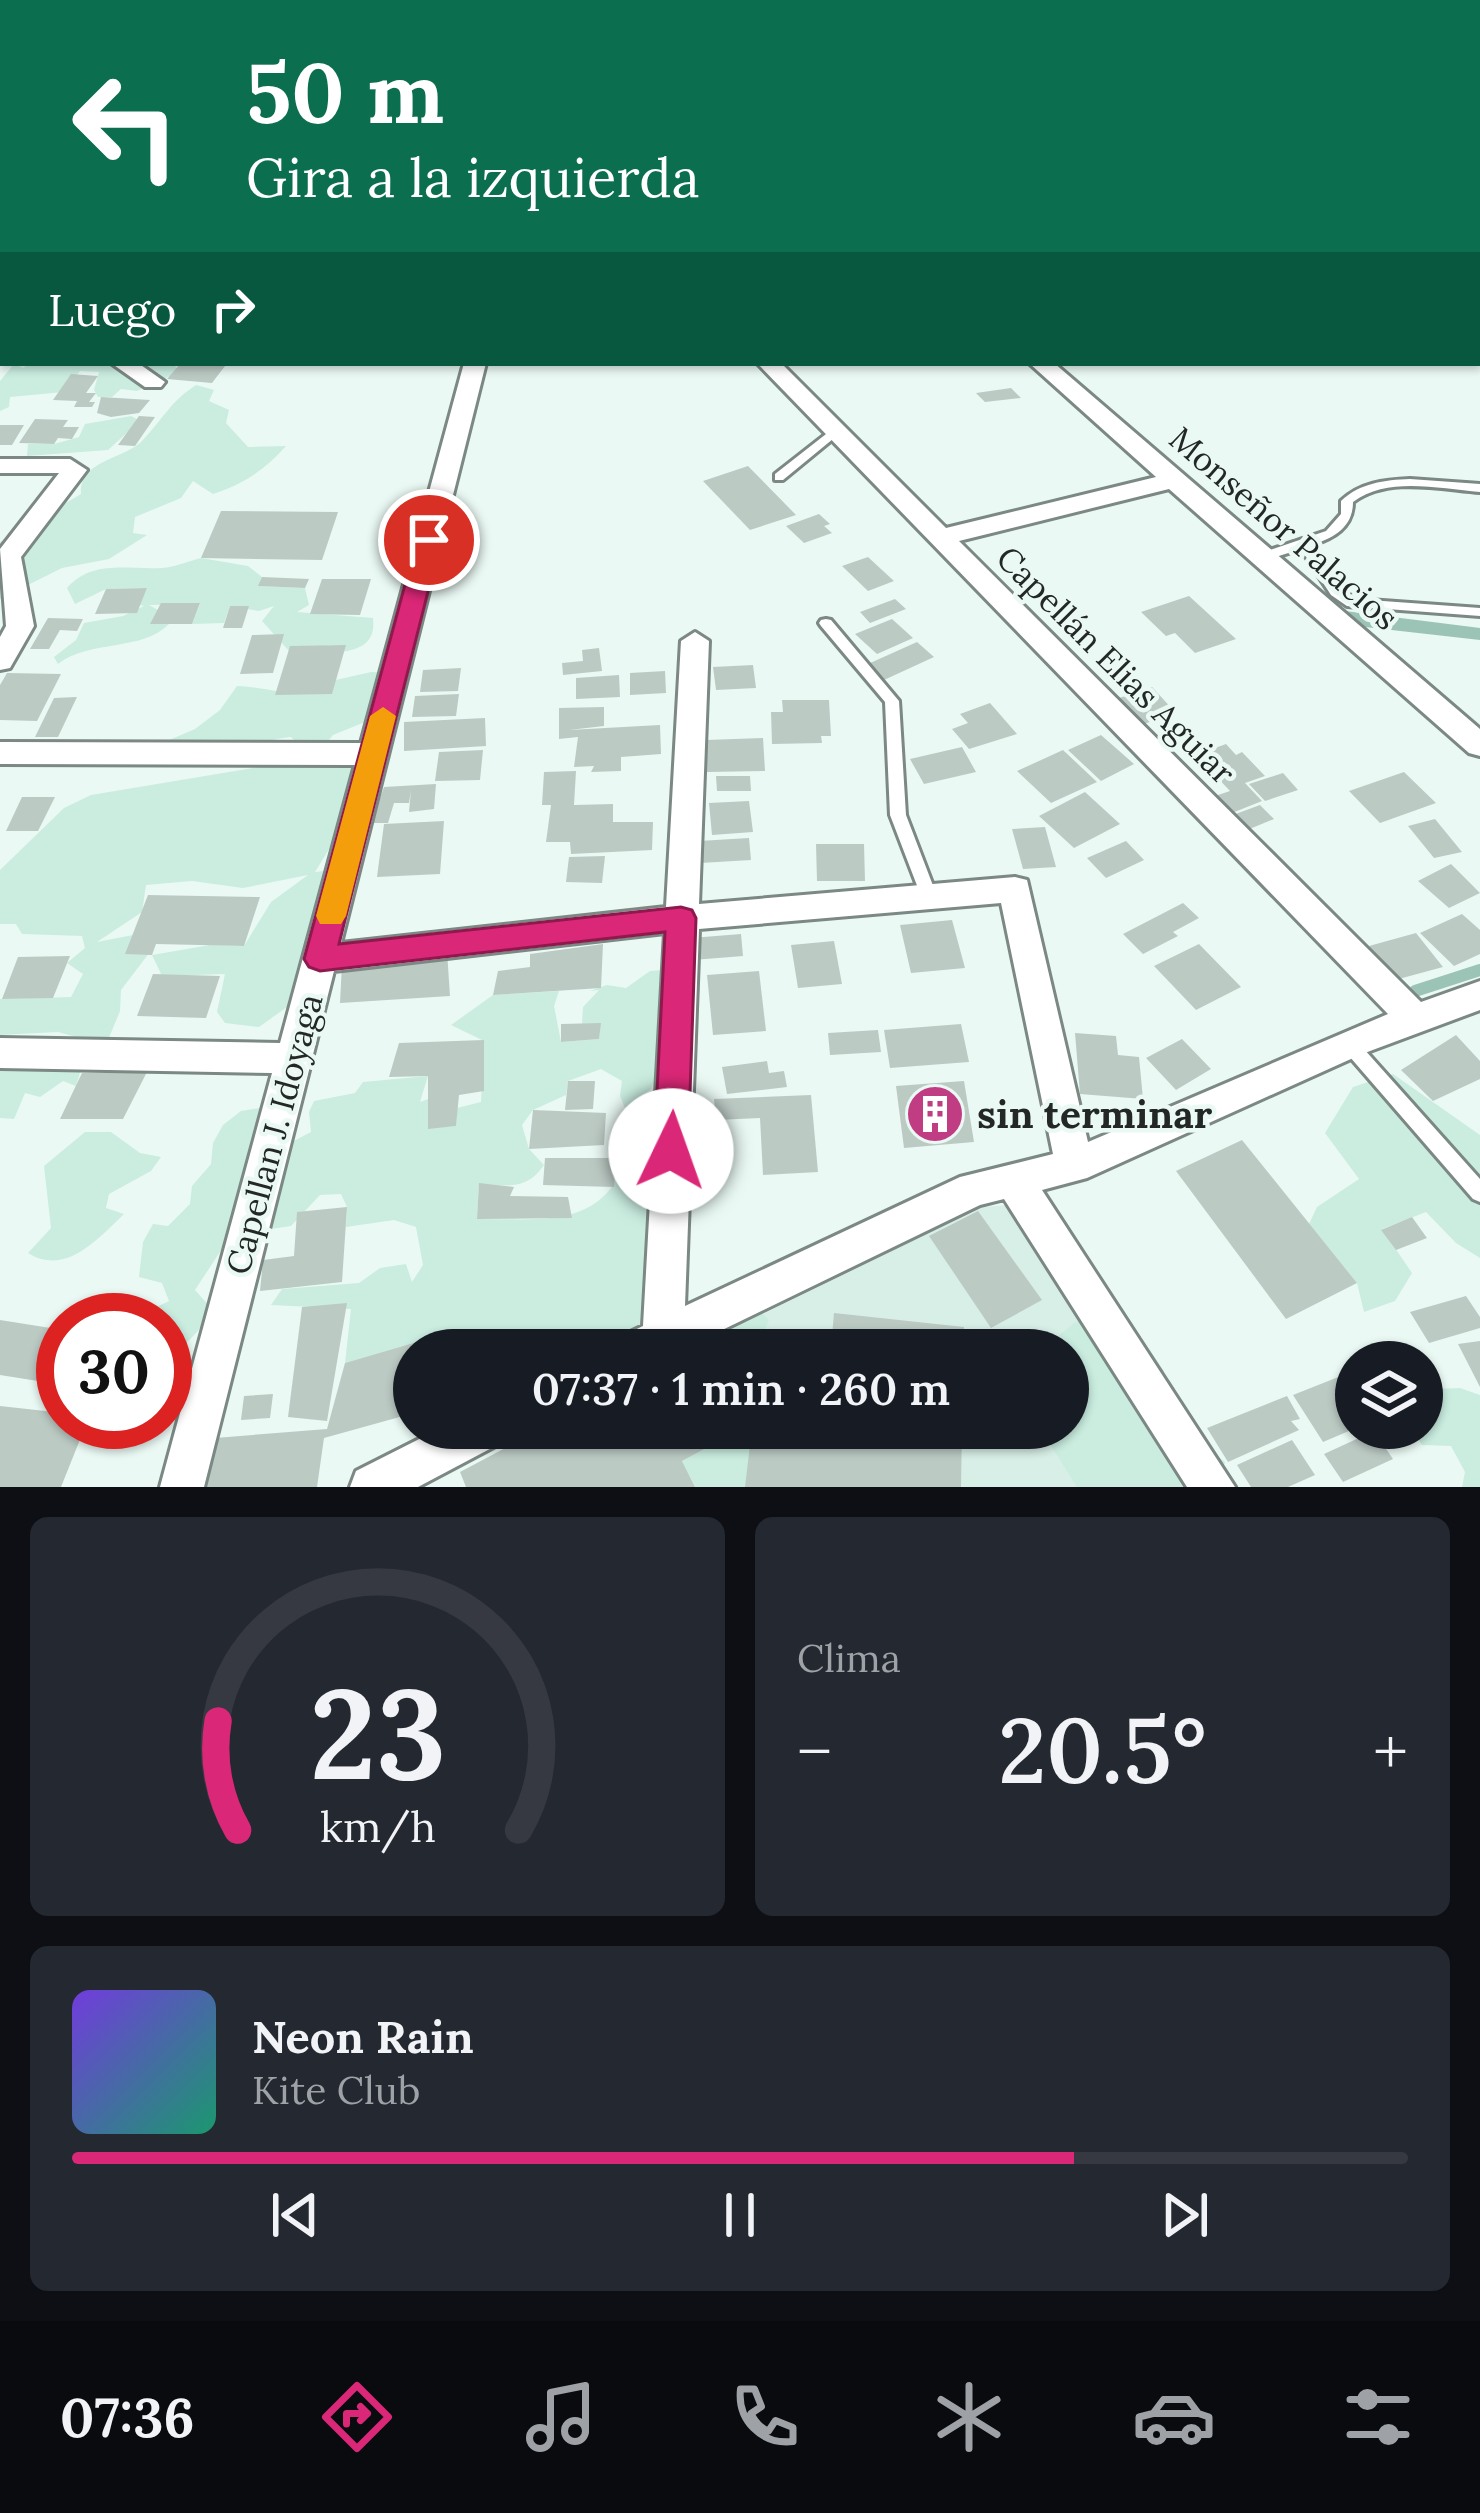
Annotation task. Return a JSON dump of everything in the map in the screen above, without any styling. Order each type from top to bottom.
[{"type":"street","points":[[127,366],[153,382]]},
{"type":"street","name":"Capellan J. Idoyaga","points":[[182,1487],[475,366]]},
{"type":"street","name":"Capellán Elias Aguiar","points":[[771,366],[1413,1017]]},
{"type":"street","name":"Monseñor Palacios","points":[[1043,366],[1480,746]]},
{"type":"street","points":[[0,466],[75,468],[8,556],[20,626],[0,662]]},
{"type":"street","points":[[939,538],[1174,480]]},
{"type":"street","points":[[651,1329],[681,918],[695,641]]},
{"type":"street","points":[[0,753],[373,754]]},
{"type":"street","points":[[320,959],[681,918],[1015,889],[1074,1166]]},
{"type":"street","points":[[679,1329],[974,1189],[1074,1166],[1348,1044],[1480,995]]},
{"type":"street","points":[[0,1053],[294,1058]]},
{"type":"street","points":[[1013,1180],[1213,1487]]},
{"type":"street","points":[[372,1487],[445,1449]]},
{"type":"lane","points":[[778,477],[835,431]]},
{"type":"lane","points":[[1263,557],[1306,546],[1339,527],[1347,515],[1347,501],[1356,491],[1397,485],[1480,488]]},
{"type":"lane","points":[[1306,546],[1336,592],[1352,603],[1480,612]]},
{"type":"lane","points":[[826,623],[892,701],[898,815],[929,896]]},
{"type":"lane","points":[[1348,1044],[1480,1193]]},
{"type":"shaded area","points":[[12,366],[175,366],[179,372],[137,391],[121,389],[112,397],[98,397],[94,390],[99,372],[80,371],[64,392],[10,397],[9,407],[0,411],[0,381]]},
{"type":"shaded area","points":[[196,385],[214,390],[209,401],[229,410],[226,423],[248,447],[286,446],[234,486],[213,494],[193,481],[181,498],[135,517],[133,533],[147,535],[109,559],[62,568],[0,599],[0,542],[81,494],[82,483],[94,467],[142,441]]},
{"type":"shaded area","points":[[131,416],[140,421],[108,450],[27,456],[28,444],[54,444],[79,437],[85,424]]},
{"type":"shaded area","points":[[201,558],[248,566],[262,577],[259,586],[305,588],[309,605],[297,612],[373,618],[372,633],[366,643],[348,651],[340,652],[332,645],[289,651],[262,621],[274,606],[259,611],[230,606],[224,623],[192,624],[200,604],[149,605],[158,610],[151,624],[169,624],[158,633],[85,651],[58,664],[54,657],[76,640],[84,623],[123,616],[144,606],[140,605],[147,588],[106,589],[75,604],[67,588],[77,579],[99,569],[162,568]]},
{"type":"shaded area","points":[[1345,611],[1480,628],[1480,640],[1365,627]]},
{"type":"shaded area","points":[[371,672],[394,673],[370,720],[333,735],[324,746],[299,745],[291,737],[219,764],[152,762],[153,747],[195,729],[220,710],[237,686],[316,692],[332,689],[327,682]]},
{"type":"shaded area","points":[[336,754],[375,774],[315,872],[334,870],[343,904],[306,941],[321,951],[287,1007],[259,1027],[225,1023],[217,1012],[225,974],[162,976],[152,955],[210,945],[244,946],[271,902],[308,875],[243,888],[192,881],[146,885],[142,912],[97,942],[138,934],[156,944],[121,990],[120,1011],[106,1045],[58,1032],[0,1035],[0,999],[71,997],[83,974],[67,963],[85,948],[82,936],[22,934],[16,924],[0,924],[0,870],[64,808],[91,795]]},
{"type":"shaded area","points":[[673,969],[693,975],[700,990],[651,1089],[625,1108],[620,1096],[622,1081],[601,1069],[568,1081],[566,1095],[533,1110],[522,1125],[529,1149],[544,1165],[516,1185],[479,1184],[477,1219],[538,1219],[577,1212],[594,1204],[620,1173],[641,1166],[631,1153],[668,1149],[647,1243],[658,1255],[663,1282],[642,1329],[393,1329],[393,1349],[345,1363],[351,1309],[271,1305],[282,1289],[359,1283],[380,1268],[406,1264],[412,1282],[423,1265],[416,1227],[394,1220],[346,1227],[347,1207],[341,1194],[320,1195],[291,1226],[264,1230],[274,1204],[233,1232],[195,1290],[212,1309],[192,1337],[192,1293],[166,1293],[162,1283],[139,1277],[143,1242],[153,1224],[168,1226],[190,1204],[192,1186],[211,1164],[213,1143],[223,1125],[241,1111],[272,1106],[286,1145],[311,1132],[309,1112],[314,1101],[355,1093],[363,1082],[428,1076],[420,1102],[431,1098],[429,1128],[456,1126],[457,1108],[481,1102],[484,1041],[451,1025],[493,995],[559,991],[554,1006],[561,1042],[599,1039],[600,1024],[582,1024],[583,1007],[599,990],[590,991],[607,985],[626,988],[650,971]]},
{"type":"shaded area","points":[[0,1046],[82,1066],[76,1086],[63,1081],[40,1097],[25,1093],[14,1119],[0,1118]]},
{"type":"shaded area","points":[[1393,1074],[1480,1135],[1480,1258],[1456,1243],[1426,1212],[1382,1229],[1412,1273],[1395,1301],[1364,1312],[1357,1283],[1309,1224],[1317,1207],[1359,1179],[1325,1133],[1353,1087]]},
{"type":"shaded area","points":[[85,1132],[111,1132],[140,1153],[161,1157],[151,1171],[109,1194],[106,1208],[124,1214],[102,1235],[67,1258],[42,1259],[28,1253],[51,1228],[44,1166]]},
{"type":"shaded area","points":[[1007,1205],[1088,1329],[757,1329],[759,1316],[982,1207]]},
{"type":"shaded area","points":[[749,1301],[769,1320],[765,1329],[693,1329]]},
{"type":"shaded area","points":[[1097,1314],[1108,1326],[1138,1333],[1164,1371],[1155,1398],[1180,1426],[1225,1462],[1219,1480],[1223,1487],[1077,1487],[1053,1449],[1089,1449],[1089,1329],[1067,1329]]},
{"type":"shaded area","points":[[1089,1330],[1192,1487],[733,1487],[739,1449],[1089,1449]]},
{"type":"shaded area","points":[[1443,1389],[1480,1395],[1480,1487],[1462,1487],[1465,1472],[1451,1446],[1443,1446]]},
{"type":"shaded area","points":[[704,1449],[770,1449],[778,1487],[695,1487],[682,1461]]},
{"type":"building","points":[[178,366],[225,366],[212,383],[167,379]]},
{"type":"building","points":[[71,374],[98,376],[86,393],[96,393],[89,402],[95,402],[92,407],[53,400]]},
{"type":"building","points":[[1011,388],[1021,398],[985,402],[976,393]]},
{"type":"building","points":[[101,397],[150,400],[139,413],[111,417],[97,413]]},
{"type":"building","points":[[139,416],[155,417],[135,446],[118,445]]},
{"type":"building","points":[[35,419],[68,420],[63,427],[79,427],[72,439],[58,438],[54,444],[19,443]]},
{"type":"building","points":[[0,425],[24,425],[12,445],[0,445]]},
{"type":"building","points":[[748,466],[796,515],[750,530],[703,481]]},
{"type":"building","points":[[221,511],[338,512],[322,560],[201,558]]},
{"type":"building","points":[[819,514],[832,533],[804,543],[786,526]]},
{"type":"building","points":[[868,557],[894,581],[868,591],[842,566]]},
{"type":"building","points":[[262,577],[309,579],[305,588],[258,586]]},
{"type":"building","points":[[322,579],[371,579],[360,615],[310,614]]},
{"type":"building","points":[[147,588],[137,613],[95,614],[106,589]]},
{"type":"building","points":[[1189,596],[1236,639],[1195,653],[1175,633],[1166,636],[1141,612]]},
{"type":"building","points":[[895,599],[906,609],[870,623],[860,612]]},
{"type":"building","points":[[161,603],[200,603],[192,624],[150,624]]},
{"type":"building","points":[[230,606],[249,606],[242,628],[223,628]]},
{"type":"building","points":[[48,618],[83,619],[77,631],[60,630],[49,649],[30,649]]},
{"type":"building","points":[[892,619],[913,638],[877,654],[855,634]]},
{"type":"building","points":[[284,634],[273,673],[240,674],[252,635]]},
{"type":"building","points":[[917,642],[934,657],[884,680],[868,664]]},
{"type":"building","points":[[346,645],[332,694],[275,695],[290,646]]},
{"type":"building","points":[[599,648],[602,671],[563,675],[562,663],[583,661],[582,650]]},
{"type":"building","points":[[753,665],[756,688],[716,690],[713,667]]},
{"type":"building","points":[[461,668],[458,691],[420,692],[423,670]]},
{"type":"building","points":[[665,671],[666,693],[630,695],[630,673]]},
{"type":"building","points":[[7,673],[61,674],[37,721],[0,720],[0,685]]},
{"type":"building","points":[[619,675],[620,697],[576,699],[576,678]]},
{"type":"building","points":[[1152,687],[1176,713],[1144,724],[1119,698]]},
{"type":"building","points":[[459,694],[456,716],[412,717],[415,696]]},
{"type":"building","points":[[77,697],[58,737],[35,737],[54,698]]},
{"type":"building","points":[[782,700],[829,700],[831,736],[821,736],[822,743],[772,744],[771,712],[783,712]]},
{"type":"building","points":[[990,703],[1017,734],[969,749],[952,729],[968,723],[960,714]]},
{"type":"building","points":[[604,707],[604,726],[569,730],[660,725],[661,754],[621,757],[621,771],[574,767],[578,737],[559,739],[559,708]]},
{"type":"building","points":[[485,718],[486,746],[404,751],[404,722]]},
{"type":"building","points":[[1101,735],[1134,764],[1101,781],[1068,750]]},
{"type":"building","points":[[763,738],[765,771],[707,772],[706,740]]},
{"type":"building","points":[[1226,744],[1236,755],[1242,752],[1265,776],[1245,783],[1262,801],[1232,813],[1215,796],[1230,791],[1196,755]]},
{"type":"building","points":[[962,747],[976,772],[924,784],[910,759]]},
{"type":"building","points":[[483,750],[480,780],[435,781],[439,752]]},
{"type":"building","points":[[1063,750],[1097,782],[1051,803],[1017,771]]},
{"type":"building","points":[[576,771],[574,805],[613,804],[613,822],[653,822],[652,850],[571,854],[570,842],[546,842],[551,805],[542,805],[544,772]]},
{"type":"building","points":[[1404,772],[1436,803],[1380,823],[1349,791]]},
{"type":"building","points":[[1283,773],[1298,790],[1265,801],[1249,784]]},
{"type":"building","points":[[716,776],[750,776],[751,791],[717,791]]},
{"type":"building","points":[[436,784],[434,809],[409,812],[411,790],[409,803],[394,803],[388,823],[371,823],[384,787]]},
{"type":"building","points":[[1085,792],[1120,824],[1074,848],[1039,816]]},
{"type":"building","points":[[22,797],[55,797],[38,831],[6,831]]},
{"type":"building","points":[[749,801],[753,832],[712,835],[709,803]]},
{"type":"building","points":[[1260,805],[1274,819],[1247,830],[1233,815]]},
{"type":"building","points":[[1435,819],[1462,852],[1434,858],[1408,826]]},
{"type":"building","points":[[444,821],[440,874],[377,877],[384,824]]},
{"type":"building","points":[[1045,827],[1056,867],[1023,869],[1012,829]]},
{"type":"building","points":[[749,838],[751,860],[700,863],[699,841]]},
{"type":"building","points":[[1126,841],[1144,860],[1106,878],[1087,858]]},
{"type":"building","points":[[816,844],[864,844],[865,881],[817,881]]},
{"type":"building","points":[[605,856],[602,883],[566,882],[569,857]]},
{"type":"building","points":[[1451,864],[1480,893],[1449,908],[1418,881]]},
{"type":"building","points":[[148,895],[260,897],[244,946],[156,944],[152,955],[125,954]]},
{"type":"building","points":[[1183,903],[1199,918],[1173,932],[1178,936],[1143,954],[1123,934]]},
{"type":"building","points":[[1462,914],[1480,930],[1480,954],[1454,966],[1420,933]]},
{"type":"building","points":[[952,920],[965,968],[911,973],[900,925]]},
{"type":"building","points":[[1416,933],[1443,967],[1395,980],[1369,946]]},
{"type":"building","points":[[741,934],[743,956],[693,960],[691,938]]},
{"type":"building","points":[[834,941],[842,984],[798,988],[791,945]]},
{"type":"building","points":[[603,944],[601,988],[493,995],[498,971],[530,967],[530,954]]},
{"type":"building","points":[[1199,944],[1241,987],[1196,1010],[1154,966]]},
{"type":"building","points":[[447,951],[450,996],[340,1003],[342,964]]},
{"type":"building","points":[[70,956],[53,998],[2,999],[18,957]]},
{"type":"building","points":[[759,971],[766,1031],[713,1035],[707,975]]},
{"type":"building","points":[[153,974],[220,976],[206,1018],[137,1016]]},
{"type":"building","points":[[601,1023],[599,1039],[561,1042],[561,1024]]},
{"type":"building","points":[[961,1024],[969,1062],[890,1068],[884,1030]]},
{"type":"building","points":[[878,1030],[881,1052],[830,1055],[828,1033]]},
{"type":"building","points":[[1075,1033],[1116,1036],[1118,1055],[1139,1057],[1143,1099],[1080,1094]]},
{"type":"building","points":[[1456,1035],[1480,1061],[1480,1079],[1433,1101],[1401,1070]]},
{"type":"building","points":[[1182,1039],[1211,1069],[1176,1090],[1146,1058]]},
{"type":"building","points":[[484,1040],[484,1091],[459,1095],[456,1126],[428,1129],[428,1076],[389,1077],[399,1043]]},
{"type":"building","points":[[767,1061],[769,1073],[784,1071],[787,1087],[727,1094],[722,1067]]},
{"type":"building","points":[[147,1072],[123,1119],[60,1119],[82,1073]]},
{"type":"building","points":[[568,1081],[595,1081],[593,1109],[565,1110]]},
{"type":"building","name":"sin terminar","points":[[964,1081],[974,1142],[904,1148],[896,1086]]},
{"type":"building","points":[[811,1095],[818,1172],[763,1175],[760,1118],[716,1120],[714,1099]]},
{"type":"building","points":[[533,1110],[606,1113],[604,1145],[529,1149]]},
{"type":"building","points":[[1242,1140],[1357,1283],[1286,1319],[1176,1171]]},
{"type":"building","points":[[545,1158],[617,1158],[614,1187],[543,1185]]},
{"type":"building","points":[[479,1183],[514,1187],[510,1196],[568,1197],[572,1218],[477,1219]]},
{"type":"building","points":[[347,1207],[342,1282],[260,1291],[263,1260],[294,1256],[297,1212]]},
{"type":"building","points":[[978,1211],[1042,1300],[991,1328],[929,1236]]},
{"type":"building","points":[[1412,1217],[1427,1238],[1396,1250],[1381,1230]]},
{"type":"building","points":[[1466,1296],[1480,1317],[1480,1328],[1428,1341],[1410,1312]]},
{"type":"building","points":[[347,1303],[327,1421],[288,1417],[302,1307]]},
{"type":"building","points":[[834,1313],[964,1327],[964,1329],[833,1329]]},
{"type":"building","points":[[0,1320],[36,1326],[36,1381],[0,1375]]},
{"type":"building","points":[[1480,1341],[1480,1387],[1458,1344]]},
{"type":"building","points":[[393,1349],[393,1419],[324,1438],[317,1487],[205,1487],[215,1438],[327,1429],[345,1363]]},
{"type":"building","points":[[1335,1378],[1335,1437],[1323,1442],[1293,1395]]},
{"type":"building","points":[[273,1394],[270,1418],[241,1420],[244,1396]]},
{"type":"building","points":[[1287,1396],[1300,1419],[1291,1421],[1299,1430],[1228,1462],[1207,1428]]},
{"type":"building","points":[[0,1406],[36,1410],[36,1449],[76,1449],[61,1487],[0,1487]]},
{"type":"building","points":[[1292,1440],[1315,1475],[1288,1487],[1251,1487],[1237,1465]]},
{"type":"building","points":[[503,1449],[704,1449],[682,1461],[695,1487],[466,1487],[460,1472]]},
{"type":"building","points":[[750,1449],[962,1449],[961,1487],[745,1487]]},
{"type":"building","points":[[1335,1449],[1386,1449],[1393,1459],[1343,1482],[1324,1454]]},
{"type":"waterway","points":[[1415,991],[1480,970]]},
{"type":"slow traffic","points":[[331,916],[383,716]]},
{"type":"place","name":"sin terminar","points":[[935,1114]]},
{"type":"route","points":[[429,540],[320,959],[681,918],[671,1151]]}]
